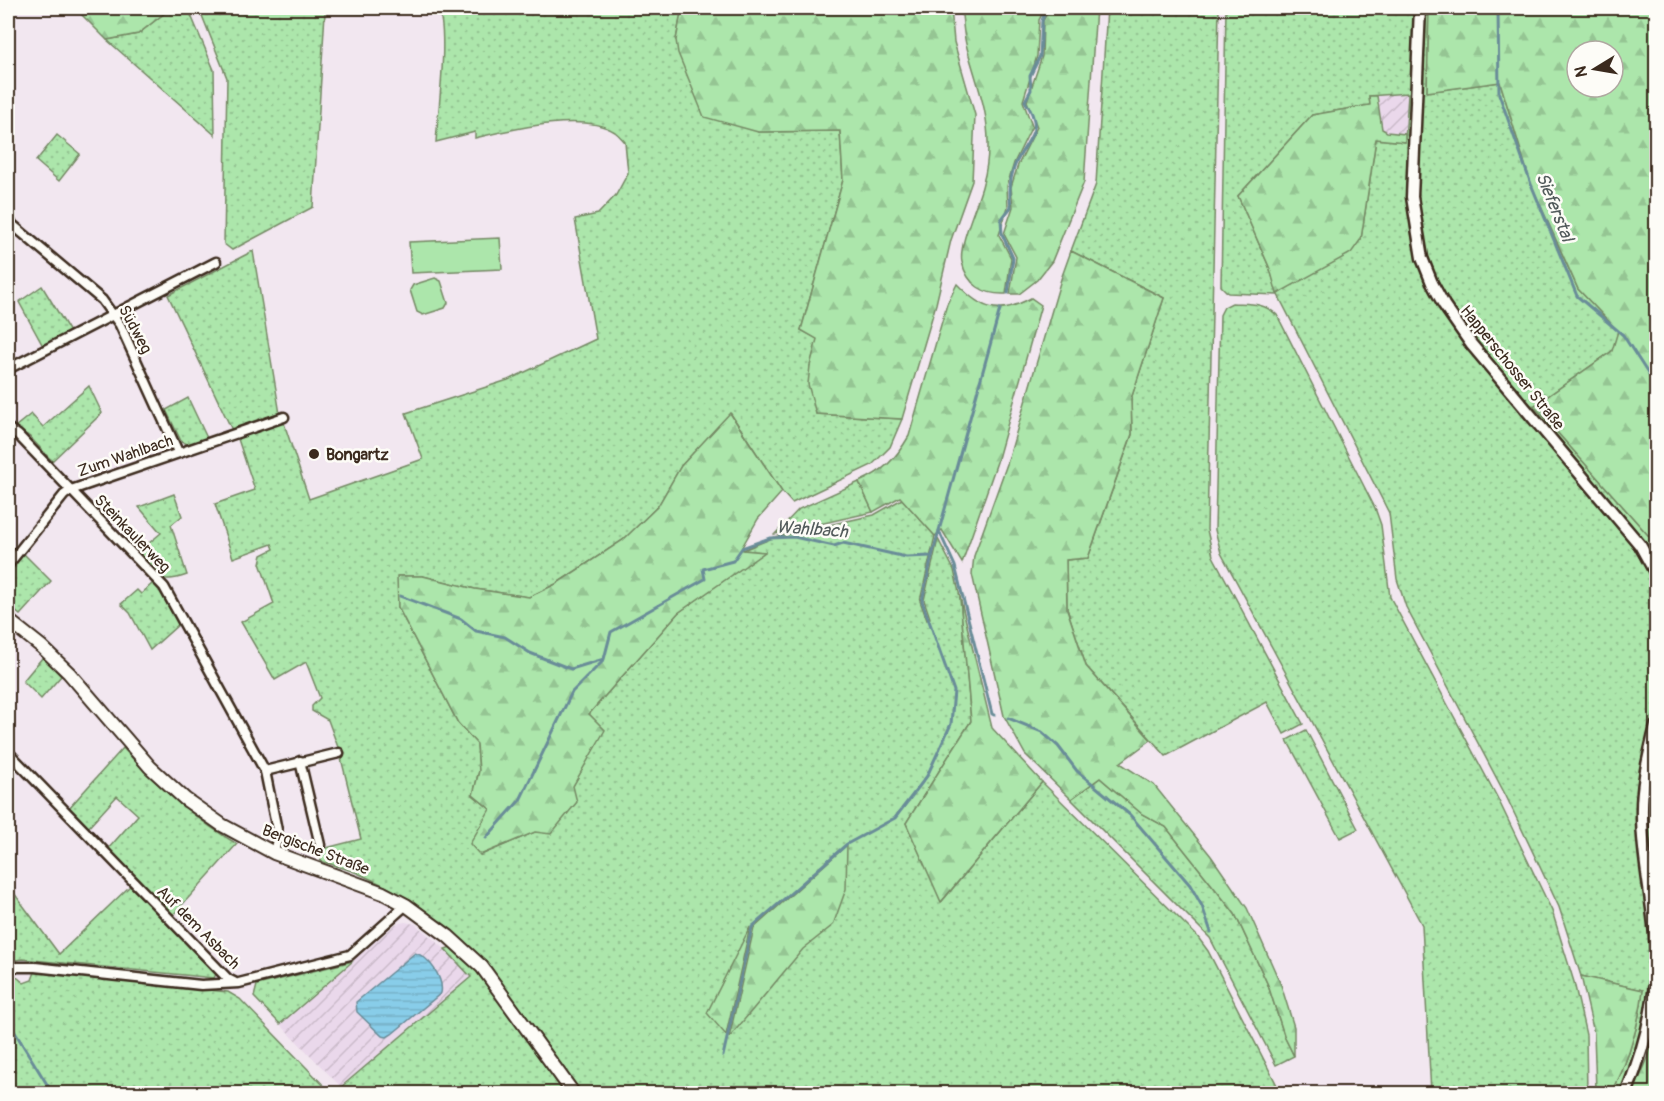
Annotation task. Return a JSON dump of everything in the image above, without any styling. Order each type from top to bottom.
[{"type":"main road","name":"Bergische Straße","points":[[8,620],[42,647],[69,673],[150,767],[185,799],[222,825],[274,853],[383,892],[406,905],[448,936],[482,967],[574,1094]]},
{"type":"street","name":"Happerschosser Straße","points":[[1420,8],[1412,197],[1422,258],[1432,284],[1471,344],[1640,545],[1656,574]]},
{"type":"street","name":"Südweg","points":[[8,221],[102,300],[113,314],[178,452]]},
{"type":"street","points":[[8,369],[216,262]]},
{"type":"street","name":"Zum Wahlbach","points":[[8,566],[64,495],[71,490],[284,417]]},
{"type":"street","name":"Steinkaulerweg","points":[[8,428],[18,435],[164,587],[266,771],[278,835],[274,853]]},
{"type":"street","points":[[1626,1094],[1649,1021],[1655,980],[1655,929],[1646,867],[1642,815],[1645,771],[1656,726]]},
{"type":"street","name":"Auf dem Asbach","points":[[8,752],[234,983],[350,955],[406,905]]},
{"type":"street","points":[[266,771],[339,753]]},
{"type":"street","points":[[300,761],[320,845]]},
{"type":"street","points":[[8,967],[35,967],[201,985],[234,983]]},
{"type":"shaded area","points":[[1408,93],[1405,134],[1387,132],[1382,129],[1377,96]]},
{"type":"shaded area","points":[[405,922],[415,924],[445,949],[471,976],[341,1087],[280,1024],[396,924]]},
{"type":"green space","points":[[79,8],[171,8],[138,34],[107,40],[78,11]]},
{"type":"green space","points":[[171,8],[188,8],[214,70],[215,135],[107,40],[138,34]]},
{"type":"green space","points":[[199,8],[379,8],[378,14],[325,13],[313,207],[232,250],[224,244],[227,78]]},
{"type":"green space","points":[[438,8],[682,8],[676,40],[758,132],[840,131],[843,180],[801,330],[818,339],[810,366],[816,414],[902,419],[890,447],[872,465],[792,503],[782,492],[731,414],[681,466],[658,506],[623,540],[556,584],[529,597],[475,589],[423,576],[398,576],[398,607],[458,723],[477,744],[479,771],[473,795],[490,809],[481,855],[535,832],[573,786],[604,730],[589,714],[678,613],[764,552],[743,550],[775,537],[874,515],[902,499],[935,536],[920,601],[927,620],[930,618],[924,600],[938,539],[954,570],[960,597],[971,721],[906,823],[942,901],[1042,782],[1197,936],[1208,951],[1281,1093],[581,1093],[512,997],[462,942],[433,917],[401,895],[359,874],[321,861],[318,850],[361,839],[339,750],[328,720],[312,711],[312,706],[320,698],[306,662],[275,680],[241,622],[274,604],[260,563],[262,555],[274,549],[272,544],[233,558],[215,504],[255,490],[237,436],[283,420],[309,499],[423,459],[406,413],[508,380],[596,339],[575,219],[598,214],[616,195],[628,173],[625,142],[615,132],[601,126],[584,123],[546,124],[475,138],[475,132],[436,142],[443,53],[443,35]]},
{"type":"green space","points":[[682,8],[951,8],[954,42],[975,115],[972,181],[951,240],[936,304],[902,419],[816,414],[808,384],[817,339],[801,330],[843,180],[840,131],[758,132],[704,117],[678,53],[676,40]]},
{"type":"green space","points":[[961,8],[1045,8],[1039,20],[1037,56],[1023,101],[1032,126],[1014,163],[1007,186],[1008,207],[999,235],[1011,258],[1006,294],[991,293],[978,287],[968,277],[962,262],[963,245],[984,179],[988,133],[984,107],[964,35]]},
{"type":"green space","points":[[1050,8],[1096,8],[1084,182],[1052,261],[1037,280],[1019,294],[1010,294],[1016,257],[1004,234],[1013,207],[1011,187],[1018,165],[1037,127],[1027,101],[1042,56],[1043,21]]},
{"type":"green space","points":[[1107,8],[1219,8],[1207,530],[1213,556],[1303,724],[1284,734],[1267,702],[1166,756],[1086,666],[1067,609],[1066,560],[1088,558],[1132,435],[1131,399],[1164,298],[1071,251],[1096,184]]},
{"type":"green space","points":[[1226,8],[1414,8],[1407,191],[1413,242],[1425,281],[1461,340],[1632,545],[1646,568],[1656,592],[1656,702],[1637,786],[1638,839],[1652,954],[1649,997],[1631,1065],[1620,1093],[1612,1093],[1632,1043],[1643,990],[1581,976],[1559,907],[1506,796],[1406,607],[1397,579],[1389,513],[1278,295],[1228,293],[1221,286]],"holes":[[[1408,93],[1405,142],[1376,139],[1361,239],[1278,294],[1270,269],[1238,196],[1312,115],[1370,105],[1369,96]]]},
{"type":"green space","points":[[1425,8],[1429,8],[1427,92],[1500,82],[1531,184],[1578,289],[1619,331],[1612,351],[1534,406],[1656,544],[1656,565],[1630,524],[1466,329],[1437,279],[1426,251],[1420,224],[1418,197]]},
{"type":"green space","points":[[1429,8],[1656,8],[1656,544],[1534,406],[1612,351],[1618,331],[1578,289],[1531,184],[1500,82],[1427,92]]},
{"type":"green space","points":[[1369,96],[1377,96],[1382,129],[1387,132],[1405,134],[1405,142],[1376,139],[1361,239],[1351,253],[1277,294],[1270,269],[1238,196],[1312,115],[1370,105]]},
{"type":"green space","points":[[57,135],[80,154],[59,181],[36,161]]},
{"type":"green space","points":[[500,238],[502,269],[411,273],[409,242]]},
{"type":"green space","points":[[253,251],[280,414],[232,430],[168,295]]},
{"type":"green space","points":[[1071,251],[1164,298],[1131,399],[1132,434],[1088,558],[1066,560],[1067,609],[1086,666],[1151,740],[1120,763],[1154,785],[1211,856],[1247,908],[1281,985],[1294,1027],[1294,1056],[1285,1038],[1268,985],[1235,914],[1166,827],[1142,814],[1100,778],[1071,799],[1025,754],[1004,716],[972,574],[974,556],[1007,464]]},
{"type":"green space","points":[[435,278],[441,281],[448,303],[445,308],[423,315],[417,312],[410,290],[413,285]]},
{"type":"green space","points":[[957,284],[974,300],[991,308],[1009,307],[1031,298],[1041,305],[997,462],[962,563],[942,530],[935,536],[900,497],[873,512],[859,482],[888,464],[909,436],[947,304]]},
{"type":"green space","points":[[42,286],[70,332],[43,346],[19,302]]},
{"type":"green space","points":[[1232,303],[1261,306],[1277,315],[1375,508],[1381,525],[1390,597],[1497,797],[1552,911],[1574,982],[1586,1035],[1587,1093],[1431,1093],[1422,925],[1221,553],[1215,530],[1220,315],[1224,307]]},
{"type":"green space","points":[[89,386],[102,413],[52,461],[30,437],[15,427],[31,414],[43,427]]},
{"type":"green space","points":[[188,398],[207,438],[189,445],[181,441],[166,410]]},
{"type":"green space","points":[[730,413],[782,492],[758,519],[742,547],[743,550],[765,552],[678,613],[589,714],[605,730],[573,786],[577,802],[551,834],[535,832],[480,855],[470,844],[490,809],[473,795],[479,771],[477,744],[458,723],[398,607],[397,576],[423,576],[475,589],[529,597],[556,584],[623,540],[658,506],[681,466]]},
{"type":"green space","points":[[859,482],[873,512],[775,534],[799,509]]},
{"type":"green space","points":[[174,494],[182,516],[171,525],[187,575],[169,579],[158,576],[137,553],[161,533],[139,507]]},
{"type":"green space","points":[[23,553],[51,581],[20,615],[8,605],[8,572]]},
{"type":"green space","points":[[153,583],[160,590],[179,624],[150,650],[130,613],[121,604],[137,590],[141,594]]},
{"type":"green space","points":[[960,597],[992,728],[1042,782],[941,902],[906,823],[971,721]]},
{"type":"green space","points":[[43,657],[61,676],[41,699],[23,681]]},
{"type":"green space","points":[[1306,730],[1358,829],[1340,838],[1287,740]]},
{"type":"green space","points":[[123,748],[176,800],[237,844],[173,915],[108,849],[138,815],[117,796],[88,828],[69,808]]},
{"type":"green space","points":[[1656,748],[1656,900],[1649,836],[1648,794]]},
{"type":"green space","points":[[1100,778],[1142,814],[1166,827],[1235,914],[1268,985],[1285,1038],[1294,1056],[1276,1065],[1210,938],[1071,799]]},
{"type":"green space","points":[[847,845],[846,889],[833,925],[803,949],[729,1038],[754,928]]},
{"type":"green space","points":[[8,885],[59,954],[130,886],[216,974],[214,978],[23,959],[8,961]]},
{"type":"green space","points":[[750,927],[726,1035],[707,1013]]},
{"type":"green space","points":[[451,947],[481,975],[567,1093],[347,1094],[341,1087],[471,977],[445,949]]},
{"type":"green space","points":[[353,961],[280,1024],[254,997],[257,985]]},
{"type":"green space","points":[[35,972],[228,992],[240,999],[331,1093],[8,1093],[8,974],[13,974],[24,983],[32,980]]},
{"type":"green space","points":[[1581,976],[1643,990],[1632,1043],[1612,1093],[1596,1090],[1594,1033]]},
{"type":"green space","points":[[1656,1029],[1656,1093],[1633,1093],[1648,1058]]},
{"type":"water","points":[[415,953],[430,963],[438,975],[441,993],[392,1034],[387,1037],[382,1036],[357,1012],[356,1002]]},
{"type":"waterway","name":"Wahlbach","points":[[1008,293],[1013,258],[1002,234],[1001,220],[1011,207],[1010,186],[1013,170],[1034,127],[1034,120],[1025,101],[1031,90],[1030,76],[1040,56],[1042,21],[1046,8]]},
{"type":"waterway","name":"Sieferstal","points":[[1498,8],[1499,94],[1531,184],[1577,296],[1623,335],[1656,386]]},
{"type":"waterway","name":"Wahlbach","points":[[400,596],[461,619],[476,631],[505,637],[530,653],[571,669],[604,659],[611,632],[705,579],[703,569],[733,561],[742,548],[770,538],[794,537],[834,546],[843,543],[906,557],[932,556],[1000,309]]},
{"type":"waterway","points":[[939,531],[955,566],[994,715]]},
{"type":"waterway","points":[[723,1056],[752,927],[847,844],[895,818],[927,776],[951,724],[954,691],[922,601],[932,556]]},
{"type":"waterway","points":[[486,838],[520,800],[572,692],[603,661]]},
{"type":"waterway","points":[[1008,718],[1042,732],[1058,746],[1077,771],[1130,815],[1190,885],[1202,906],[1211,932]]},
{"type":"waterway","points":[[8,1021],[53,1094]]},
{"type":"place","name":"Bongartz","points":[[314,454]]}]
